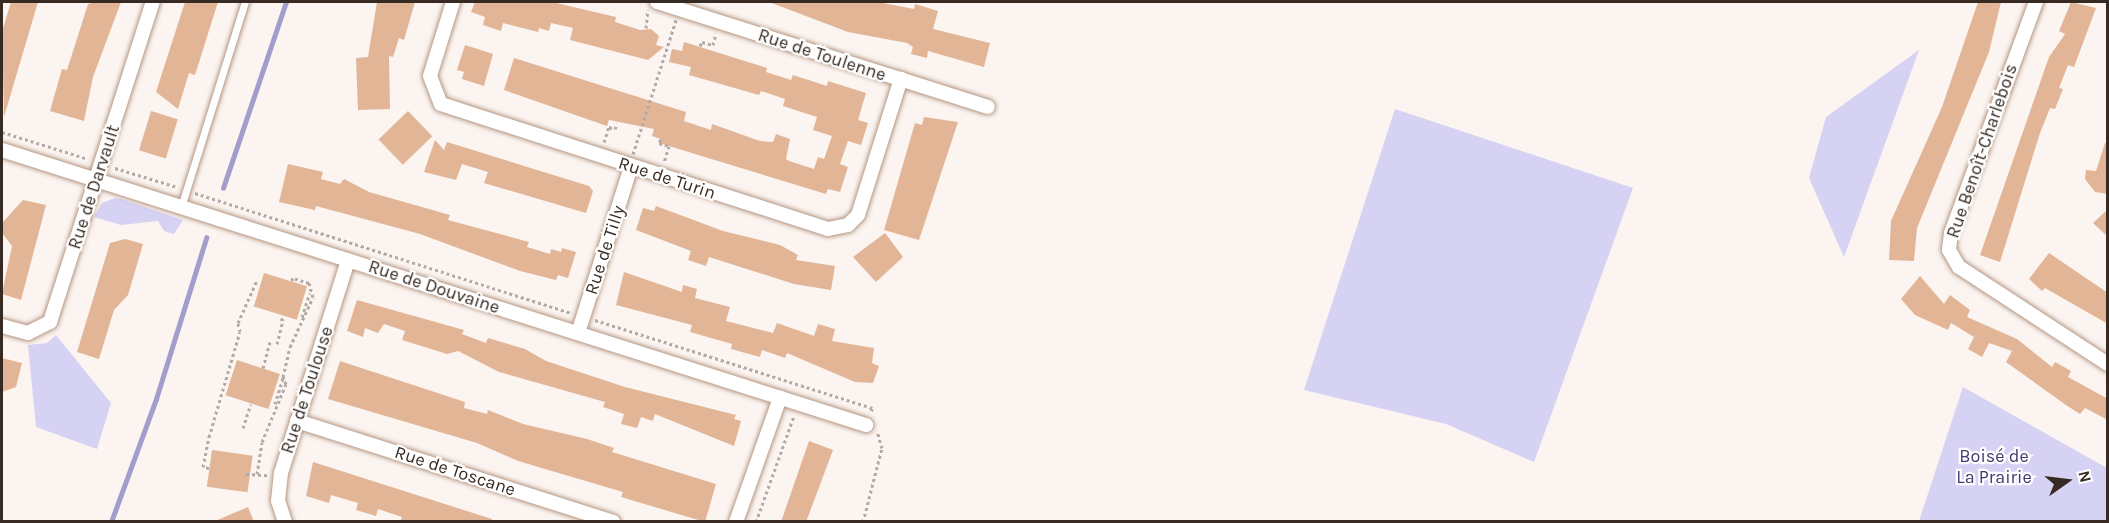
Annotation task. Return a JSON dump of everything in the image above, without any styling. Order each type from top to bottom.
[{"type":"street","name":"Rue de Darvault","points":[[2,326],[28,333],[48,326],[153,2]]},
{"type":"street","name":"Rue de Turin","points":[[453,2],[430,76],[441,104],[599,156],[632,161],[659,176],[828,229],[842,228],[861,209],[901,80]]},
{"type":"street","name":"Rue de Toulenne","points":[[657,2],[694,7],[719,22],[988,107]]},
{"type":"street","name":"Rue Benoît-Charlebois","points":[[2036,2],[1951,233],[1949,250],[1965,271],[2108,364]]},
{"type":"street","name":"Rue de Douvaine","points":[[2,150],[866,425]]},
{"type":"street","name":"Rue de Tilly","points":[[578,333],[632,161]]},
{"type":"street","name":"Rue de Toulouse","points":[[285,522],[279,485],[348,260]]},
{"type":"street","points":[[736,522],[780,398]]},
{"type":"street","name":"Rue de Toscane","points":[[297,421],[613,522]]},
{"type":"lane","points":[[181,207],[245,2]]},
{"type":"path","points":[[646,28],[651,2]]},
{"type":"path","points":[[632,161],[677,19]]},
{"type":"path","points":[[700,46],[702,42],[712,45],[719,22]]},
{"type":"path","points":[[599,156],[609,127],[615,129],[617,123]]},
{"type":"path","points":[[2,132],[89,159]]},
{"type":"path","points":[[659,176],[669,146],[659,143],[661,139]]},
{"type":"path","name":"Rue de Douvaine","points":[[112,167],[570,312]]},
{"type":"path","points":[[209,468],[203,467],[206,449],[240,332],[238,323],[257,289],[257,280]]},
{"type":"path","points":[[291,281],[309,283],[313,297],[308,314],[302,316]]},
{"type":"path","points":[[256,474],[277,390],[302,316],[304,303],[310,291]]},
{"type":"path","points":[[277,344],[284,320],[279,317]]},
{"type":"path","points":[[597,321],[872,408]]},
{"type":"path","points":[[263,368],[270,341]]},
{"type":"path","points":[[226,375],[231,377]]},
{"type":"path","points":[[274,404],[280,401],[286,384],[283,377]]},
{"type":"path","points":[[243,428],[251,404]]},
{"type":"path","points":[[756,522],[793,418]]},
{"type":"path","points":[[863,522],[882,448],[877,431],[866,425]]},
{"type":"path","points":[[246,474],[268,475]]},
{"type":"green space","points":[[1919,50],[1844,257],[1809,178],[1826,117]]},
{"type":"green space","points":[[1395,109],[1633,188],[1534,462],[1446,424],[1304,390]]},
{"type":"green space","points":[[115,198],[183,220],[174,234],[164,231],[158,221],[121,225],[94,217],[102,203]]},
{"type":"green space","points":[[56,335],[111,403],[97,449],[36,427],[28,345],[47,343]]},
{"type":"green space","name":"Boisé de La Prairie","points":[[1963,387],[2107,468],[2107,521],[1919,521]]},
{"type":"building","points":[[11,2],[38,2],[4,117],[2,32]]},
{"type":"building","points":[[121,2],[93,77],[84,121],[50,111],[62,69],[67,70],[88,4]]},
{"type":"building","points":[[185,2],[218,2],[195,75],[189,73],[178,109],[156,92]]},
{"type":"building","points":[[377,2],[415,2],[404,40],[399,38],[393,57],[389,56],[390,109],[358,110],[356,58],[368,57]]},
{"type":"building","points":[[475,2],[552,2],[616,17],[615,22],[640,30],[651,29],[659,36],[656,45],[664,47],[648,60],[570,40],[573,28],[551,23],[549,31],[539,28],[538,32],[503,23],[501,31],[483,25],[485,17],[471,12]]},
{"type":"building","points":[[769,2],[878,2],[914,9],[915,4],[938,11],[933,29],[990,43],[984,67],[928,51],[927,58],[911,54],[913,47],[907,43],[848,32]]},
{"type":"building","points":[[1978,2],[2001,2],[1989,52],[1917,228],[1914,261],[1889,260],[1891,221],[1942,107]]},
{"type":"building","points":[[2071,2],[2096,8],[2074,67],[2068,65],[2059,88],[2063,89],[2055,109],[2050,108],[2040,133],[2000,262],[1980,255],[2049,57],[2065,34],[2059,31]]},
{"type":"building","points":[[684,42],[767,68],[766,72],[791,80],[793,75],[827,86],[828,81],[866,93],[858,120],[868,123],[861,145],[848,141],[840,164],[848,167],[840,192],[828,189],[826,194],[659,143],[661,139],[652,136],[654,129],[609,120],[607,126],[504,90],[514,58],[686,112],[684,121],[711,130],[712,124],[760,141],[773,142],[776,134],[790,139],[786,159],[789,161],[814,169],[818,157],[824,159],[832,136],[813,130],[817,117],[783,106],[785,99],[761,91],[759,95],[689,75],[691,67],[669,62],[672,49],[682,51]]},
{"type":"building","points":[[465,45],[493,54],[484,86],[462,79],[464,72],[457,70]]},
{"type":"building","points":[[151,111],[178,119],[166,158],[139,150]]},
{"type":"building","points":[[408,111],[432,136],[403,165],[379,139]]},
{"type":"building","points":[[924,117],[958,122],[919,240],[884,230],[915,123],[922,125]]},
{"type":"building","points":[[435,140],[444,150],[447,142],[589,186],[593,191],[586,213],[484,183],[488,172],[462,164],[456,180],[424,172]]},
{"type":"building","points":[[2105,143],[2108,143],[2108,194],[2095,192],[2085,179],[2086,170],[2096,171]]},
{"type":"building","points":[[288,164],[323,172],[321,179],[340,184],[344,179],[369,192],[450,215],[448,220],[529,242],[527,247],[550,254],[551,249],[561,252],[562,248],[576,252],[568,278],[558,275],[556,280],[520,271],[420,234],[316,206],[315,210],[279,202]]},
{"type":"building","points":[[23,200],[46,205],[21,300],[2,294],[12,246],[2,233],[2,223]]},
{"type":"building","points":[[656,206],[723,231],[780,245],[798,255],[796,260],[835,266],[831,290],[794,284],[709,257],[706,266],[688,260],[691,251],[636,230],[643,208],[654,211]]},
{"type":"building","points":[[2108,209],[2108,237],[2093,223]]},
{"type":"building","points":[[885,233],[903,257],[876,282],[853,257]]},
{"type":"building","points":[[125,239],[143,244],[128,295],[114,310],[99,359],[77,352],[110,243]]},
{"type":"building","points":[[2049,253],[2108,293],[2108,324],[2045,288],[2042,291],[2029,279]]},
{"type":"building","points":[[624,272],[682,292],[683,285],[697,289],[695,298],[730,307],[726,321],[773,333],[777,323],[814,336],[818,324],[835,329],[832,341],[874,348],[872,363],[879,366],[873,383],[855,382],[787,353],[785,358],[762,350],[760,357],[731,349],[732,344],[690,332],[692,325],[616,305]]},
{"type":"building","points":[[264,273],[307,286],[297,320],[254,306]]},
{"type":"building","points":[[1920,276],[1944,304],[1950,295],[1970,310],[1967,317],[2017,339],[2052,367],[2055,362],[2071,371],[2068,377],[2108,399],[2108,420],[2085,408],[2080,414],[2006,362],[2012,351],[1989,343],[1982,357],[1968,349],[1974,337],[1951,323],[1948,330],[1915,315],[1901,299]]},
{"type":"building","points":[[357,300],[464,330],[462,334],[486,343],[488,338],[525,349],[546,361],[625,387],[736,415],[734,419],[741,421],[734,446],[655,414],[653,421],[641,417],[637,428],[621,424],[624,414],[603,407],[605,402],[499,372],[458,351],[447,354],[402,340],[405,331],[384,324],[378,333],[365,328],[363,337],[347,331]]},
{"type":"building","points":[[2,358],[22,363],[16,387],[2,392]]},
{"type":"building","points":[[237,360],[280,374],[268,409],[226,395]]},
{"type":"building","points":[[340,361],[465,402],[464,408],[487,414],[488,410],[523,424],[587,439],[614,448],[612,452],[716,484],[705,522],[621,497],[623,492],[518,461],[477,443],[328,399]]},
{"type":"building","points":[[809,441],[833,450],[806,522],[781,522]]},
{"type":"building","points":[[212,450],[253,456],[247,492],[207,487]]},
{"type":"building","points":[[313,462],[492,519],[492,522],[400,522],[402,517],[378,509],[376,516],[356,510],[358,503],[331,495],[329,503],[306,496]]},
{"type":"building","points":[[248,507],[254,522],[215,522],[215,521]]},
{"type":"waterway","points":[[223,188],[286,2]]},
{"type":"waterway","points":[[111,522],[156,399],[206,238]]}]
